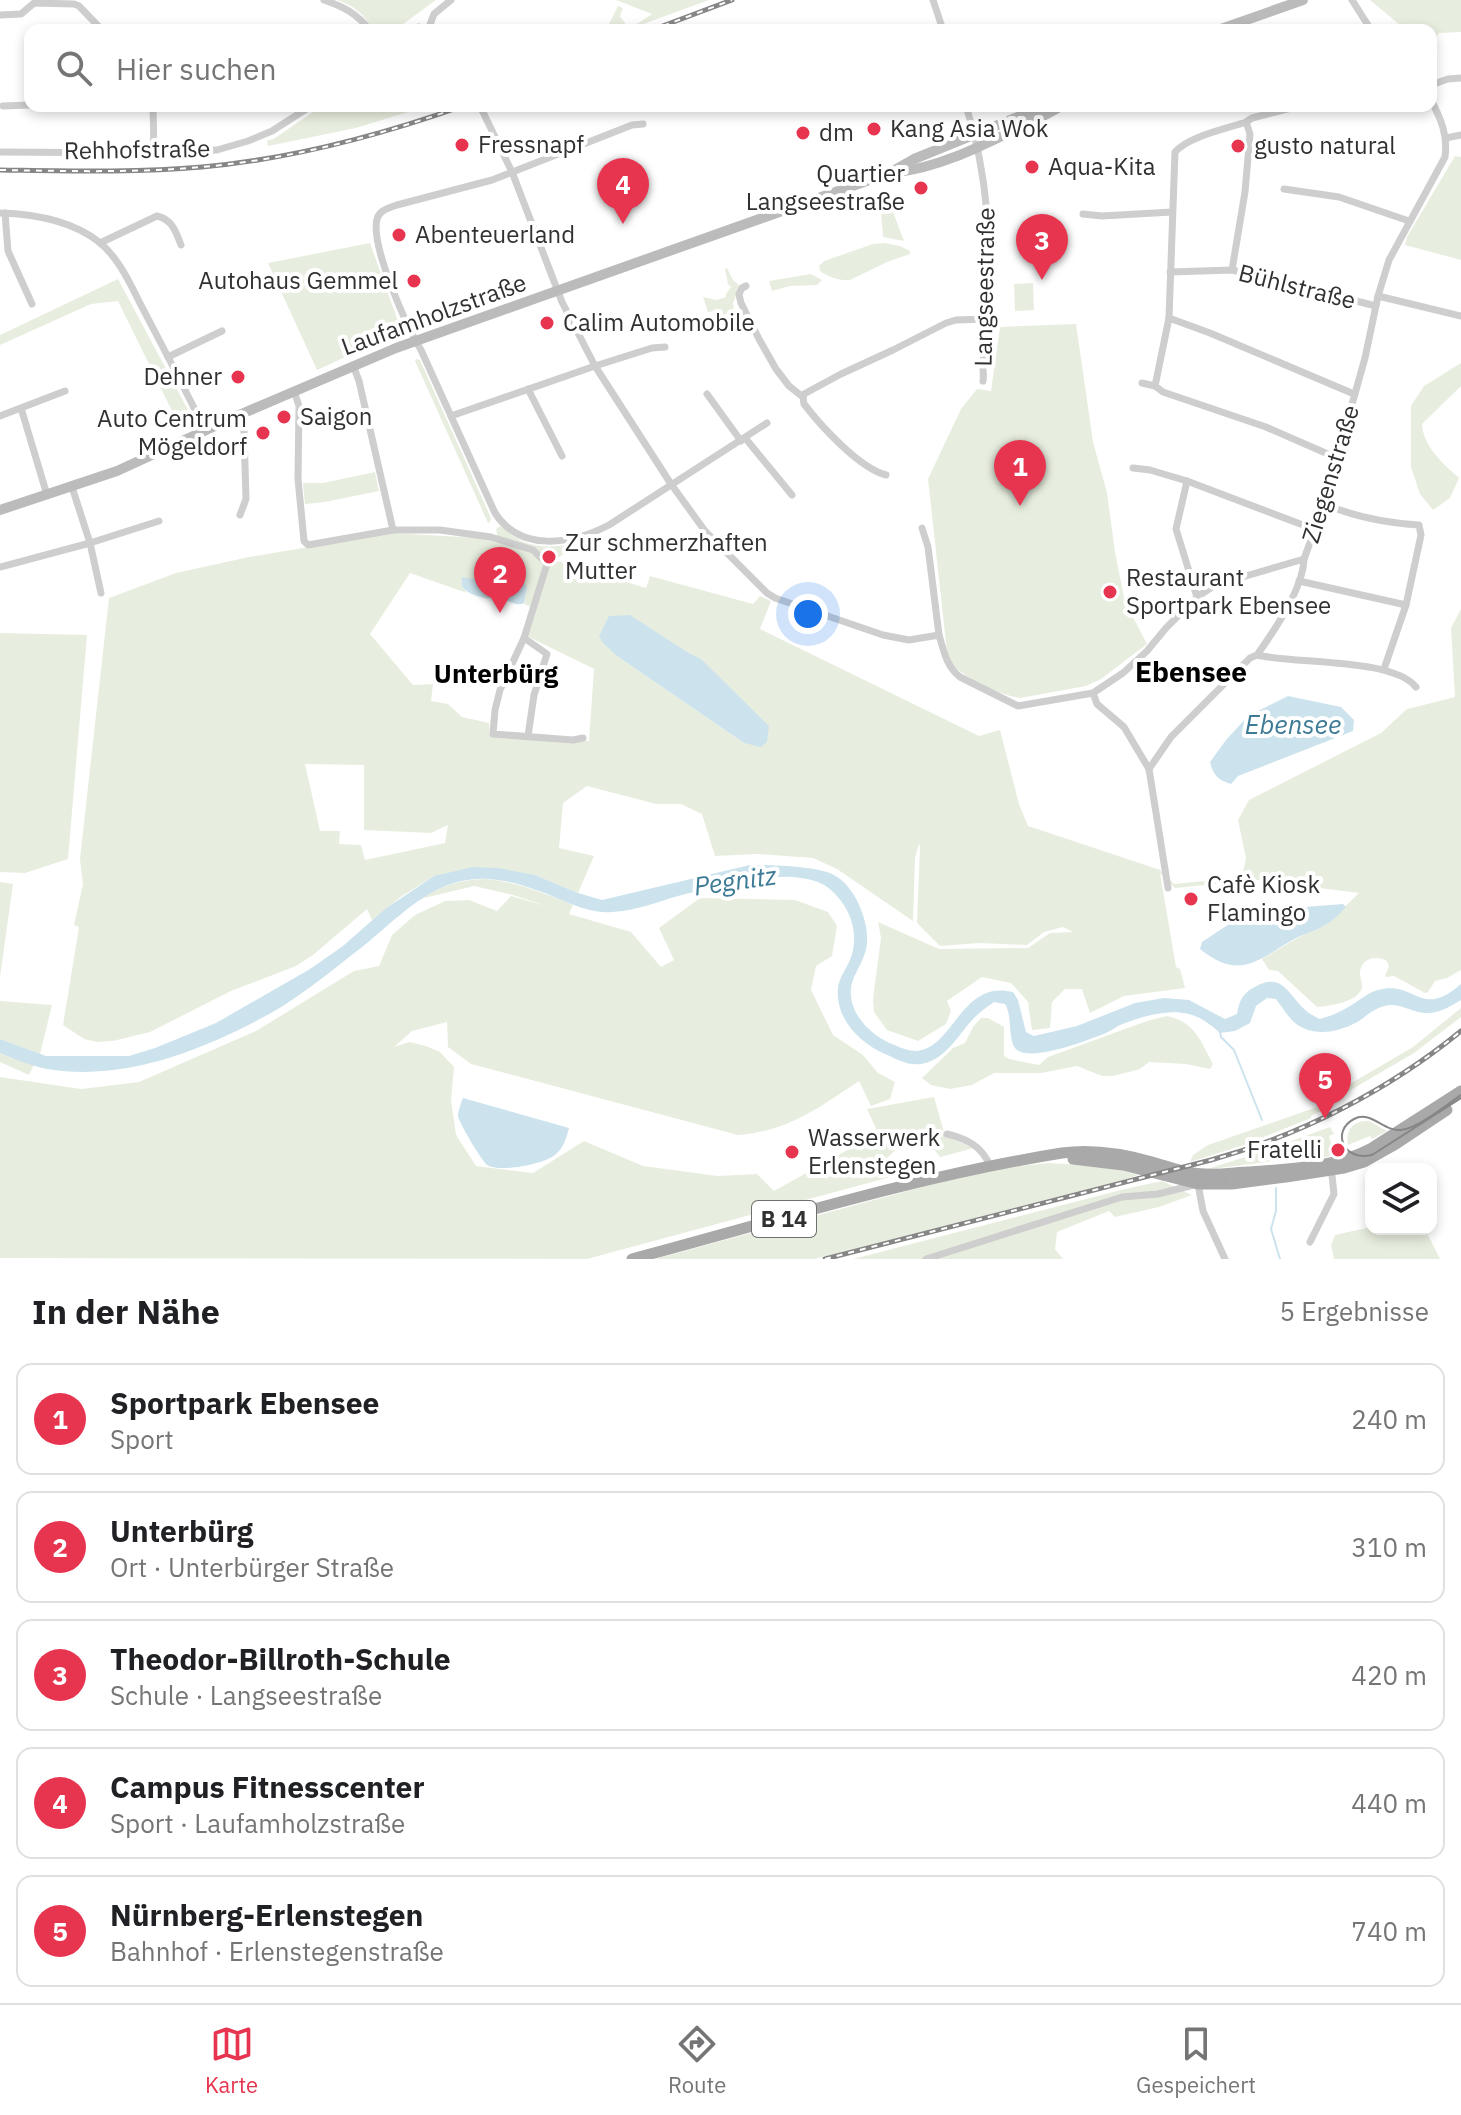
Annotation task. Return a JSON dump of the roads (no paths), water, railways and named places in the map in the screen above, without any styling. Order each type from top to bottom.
[{"type":"main road","points":[[1235,24],[1303,0]]},
{"type":"main road","name":"Laufamholzstraße","points":[[0,510],[125,468],[353,365],[416,341],[889,173],[916,170],[1033,112]]},
{"type":"main road","name":"Laufamholzstraße","points":[[976,141],[1052,112]]},
{"type":"main road","name":"B 14","points":[[1438,1111],[1461,1091]]},
{"type":"main road","name":"B 14","points":[[632,1259],[967,1170],[1062,1153],[1136,1158],[1199,1179],[1331,1166],[1368,1150],[1461,1100]]},
{"type":"street","points":[[324,0],[344,7],[365,24]]},
{"type":"street","points":[[432,24],[434,14],[451,0]]},
{"type":"street","points":[[933,0],[941,24]]},
{"type":"street","points":[[1352,0],[1367,24]]},
{"type":"street","points":[[0,15],[21,14],[34,3],[74,4],[96,24]]},
{"type":"street","points":[[1437,83],[1461,78]]},
{"type":"street","points":[[3,106],[24,105]]},
{"type":"street","points":[[153,112],[154,153]]},
{"type":"street","name":"Rehhofstraße","points":[[0,152],[154,153],[217,150],[272,131],[302,112]]},
{"type":"street","points":[[483,112],[512,172],[557,290],[595,366],[705,531],[767,593],[883,635],[909,640],[939,635],[928,547],[922,528]]},
{"type":"street","name":"Langseestraße","points":[[968,112],[984,181],[989,225],[988,319],[983,381]]},
{"type":"street","points":[[1155,386],[1169,318],[1174,156],[1177,150],[1196,139],[1276,112]]},
{"type":"street","points":[[1437,112],[1446,138],[1461,135]]},
{"type":"street","points":[[1232,270],[1245,192],[1250,134],[1246,122]]},
{"type":"street","points":[[583,738],[573,740],[493,734],[500,690],[524,638],[547,564],[533,550],[495,528],[451,416],[408,327],[377,243],[377,217],[387,208],[512,172],[632,125],[643,124]]},
{"type":"street","name":"Ziegenstraße","points":[[939,635],[952,671],[1018,706],[1093,693],[1123,673],[1197,597],[1215,585],[1304,559],[1324,504],[1389,260],[1445,157],[1446,138]]},
{"type":"street","points":[[1284,189],[1339,197],[1409,221]]},
{"type":"street","points":[[1083,214],[1102,216],[1172,212]]},
{"type":"street","points":[[32,304],[8,251],[3,213],[33,215],[69,224],[100,243],[115,259],[205,430]]},
{"type":"street","points":[[100,243],[157,216],[171,224],[181,245]]},
{"type":"street","name":"Bühlstraße","points":[[1170,272],[1232,270],[1376,306]]},
{"type":"street","points":[[746,286],[739,294],[741,303],[776,369],[789,386],[803,397],[813,416],[837,442],[872,470],[886,475]]},
{"type":"street","points":[[1378,296],[1461,316]]},
{"type":"street","points":[[1169,318],[1354,394]]},
{"type":"street","points":[[803,397],[830,379],[946,323],[988,319]]},
{"type":"street","points":[[168,357],[222,331]]},
{"type":"street","points":[[451,416],[595,366],[652,348],[665,347]]},
{"type":"street","points":[[353,365],[393,530]]},
{"type":"street","points":[[1142,383],[1266,427],[1337,458]]},
{"type":"street","points":[[528,389],[562,456]]},
{"type":"street","points":[[0,416],[65,391]]},
{"type":"street","points":[[294,391],[299,406],[298,479],[302,534],[308,545],[393,530],[495,528],[538,541],[590,535],[767,423]]},
{"type":"street","points":[[707,394],[792,495]]},
{"type":"street","points":[[21,408],[47,495]]},
{"type":"street","points":[[239,415],[244,431],[246,499],[240,515]]},
{"type":"street","points":[[1133,468],[1187,481],[1316,530]]},
{"type":"street","points":[[1187,481],[1176,529],[1197,597]]},
{"type":"street","points":[[72,487],[90,543],[101,593]]},
{"type":"street","points":[[1324,504],[1388,523],[1419,525],[1421,535],[1406,605],[1384,669]]},
{"type":"street","points":[[0,567],[159,521]]},
{"type":"street","points":[[1149,769],[1171,737],[1250,658],[1257,655],[1283,616],[1304,571],[1304,559]]},
{"type":"street","points":[[1299,581],[1406,605]]},
{"type":"street","points":[[524,638],[547,654],[534,695],[528,736]]},
{"type":"street","points":[[1257,655],[1275,660],[1384,669],[1416,687]]},
{"type":"street","points":[[1093,693],[1097,704],[1124,727],[1149,769],[1168,888]]},
{"type":"street","points":[[947,1134],[977,1146],[990,1166]]},
{"type":"street","points":[[1310,1242],[1334,1194],[1331,1166]]},
{"type":"street","points":[[926,1259],[1122,1197],[1158,1194],[1199,1179],[1203,1211],[1225,1259]]},
{"type":"water","points":[[462,577],[504,584],[511,579],[523,579],[527,588],[524,603],[515,604],[500,597],[474,595],[462,587]]},
{"type":"water","points":[[630,615],[701,659],[769,726],[767,742],[761,747],[744,743],[617,656],[599,636],[609,616]]},
{"type":"water","name":"Ebensee","points":[[1288,696],[1341,707],[1354,720],[1353,731],[1238,776],[1231,784],[1219,779],[1210,762],[1226,740],[1248,716]]},
{"type":"water","name":"Pegnitz","points":[[750,865],[817,870],[842,880],[859,905],[867,934],[865,952],[851,988],[855,1010],[860,1020],[877,1036],[915,1051],[928,1048],[939,1040],[969,1005],[995,991],[1013,992],[1026,1032],[1034,1036],[1077,1026],[1135,1003],[1164,998],[1189,1000],[1225,1019],[1237,1014],[1249,990],[1272,982],[1285,987],[1302,1007],[1320,1019],[1378,990],[1391,988],[1436,999],[1461,984],[1461,1000],[1434,1013],[1387,1005],[1344,1028],[1319,1032],[1302,1028],[1287,1015],[1276,999],[1267,998],[1256,1006],[1250,1023],[1235,1031],[1220,1033],[1193,1015],[1166,1012],[1125,1023],[1074,1045],[1035,1053],[1017,1050],[1005,1004],[994,1002],[975,1017],[944,1052],[931,1061],[913,1064],[876,1049],[858,1036],[845,1020],[838,988],[854,945],[853,929],[841,901],[818,882],[793,877],[769,878],[689,893],[629,910],[602,912],[518,884],[488,879],[451,884],[434,891],[317,982],[271,1013],[219,1039],[163,1060],[105,1071],[76,1072],[41,1068],[0,1053],[0,1039],[46,1056],[129,1056],[155,1048],[216,1023],[310,969],[343,946],[385,909],[434,876],[473,867],[498,868],[535,875],[602,900]]},
{"type":"water","points":[[1343,904],[1346,907],[1330,922],[1250,963],[1228,964],[1200,949],[1202,942],[1254,911]]},
{"type":"water","points":[[463,1098],[569,1128],[564,1143],[555,1155],[542,1161],[511,1168],[487,1165],[459,1120],[458,1112]]},
{"type":"waterway","points":[[1220,1032],[1234,1050],[1262,1120]]},
{"type":"waterway","points":[[1276,1188],[1276,1211],[1271,1229],[1280,1259]]},
{"type":"tram line","points":[[1461,1095],[1408,1129],[1395,1130],[1366,1117],[1354,1119],[1343,1131],[1344,1144],[1354,1154],[1372,1155],[1461,1098]]},
{"type":"railway","points":[[668,24],[732,0]]},
{"type":"railway","points":[[0,170],[152,170],[236,163],[334,145],[445,112]]},
{"type":"railway","points":[[825,1259],[1245,1150],[1311,1124],[1374,1091],[1461,1031]]},
{"type":"place","name":"Kang Asia Wok","points":[[874,129]]},
{"type":"place","name":"dm","points":[[803,133]]},
{"type":"place","name":"Fressnapf","points":[[462,145]]},
{"type":"place","name":"gusto natural","points":[[1238,146]]},
{"type":"place","name":"Aqua-Kita","points":[[1032,167]]},
{"type":"place","name":"Quartier Langseestraße","points":[[921,188]]},
{"type":"place","name":"Campus Fitnesscenter","points":[[623,224]]},
{"type":"place","name":"Abenteuerland","points":[[399,235]]},
{"type":"place","name":"Theodor-Billroth-Schule","points":[[1042,280]]},
{"type":"place","name":"Autohaus Gemmel","points":[[414,281]]},
{"type":"place","name":"Calim Automobile","points":[[547,323]]},
{"type":"place","name":"Dehner","points":[[238,377]]},
{"type":"place","name":"Saigon","points":[[284,417]]},
{"type":"place","name":"Auto Centrum Mögeldorf","points":[[263,433]]},
{"type":"place","name":"Sportpark Ebensee","points":[[1020,506]]},
{"type":"place","name":"Zur schmerzhaften Mutter","points":[[549,557]]},
{"type":"place","name":"Restaurant Sportpark Ebensee","points":[[1110,592]]},
{"type":"place","name":"Unterbürg","points":[[500,613]]},
{"type":"place","name":"Cafè Kiosk Flamingo","points":[[1191,899]]},
{"type":"place","name":"Nürnberg-Erlenstegen","points":[[1325,1119]]},
{"type":"place","name":"Fratelli","points":[[1338,1150]]},
{"type":"place","name":"Wasserwerk Erlenstegen","points":[[792,1152]]},
{"type":"district","name":"Ebensee","points":[[1191,672]]},
{"type":"district","name":"Unterbürg","points":[[496,674]]}]
